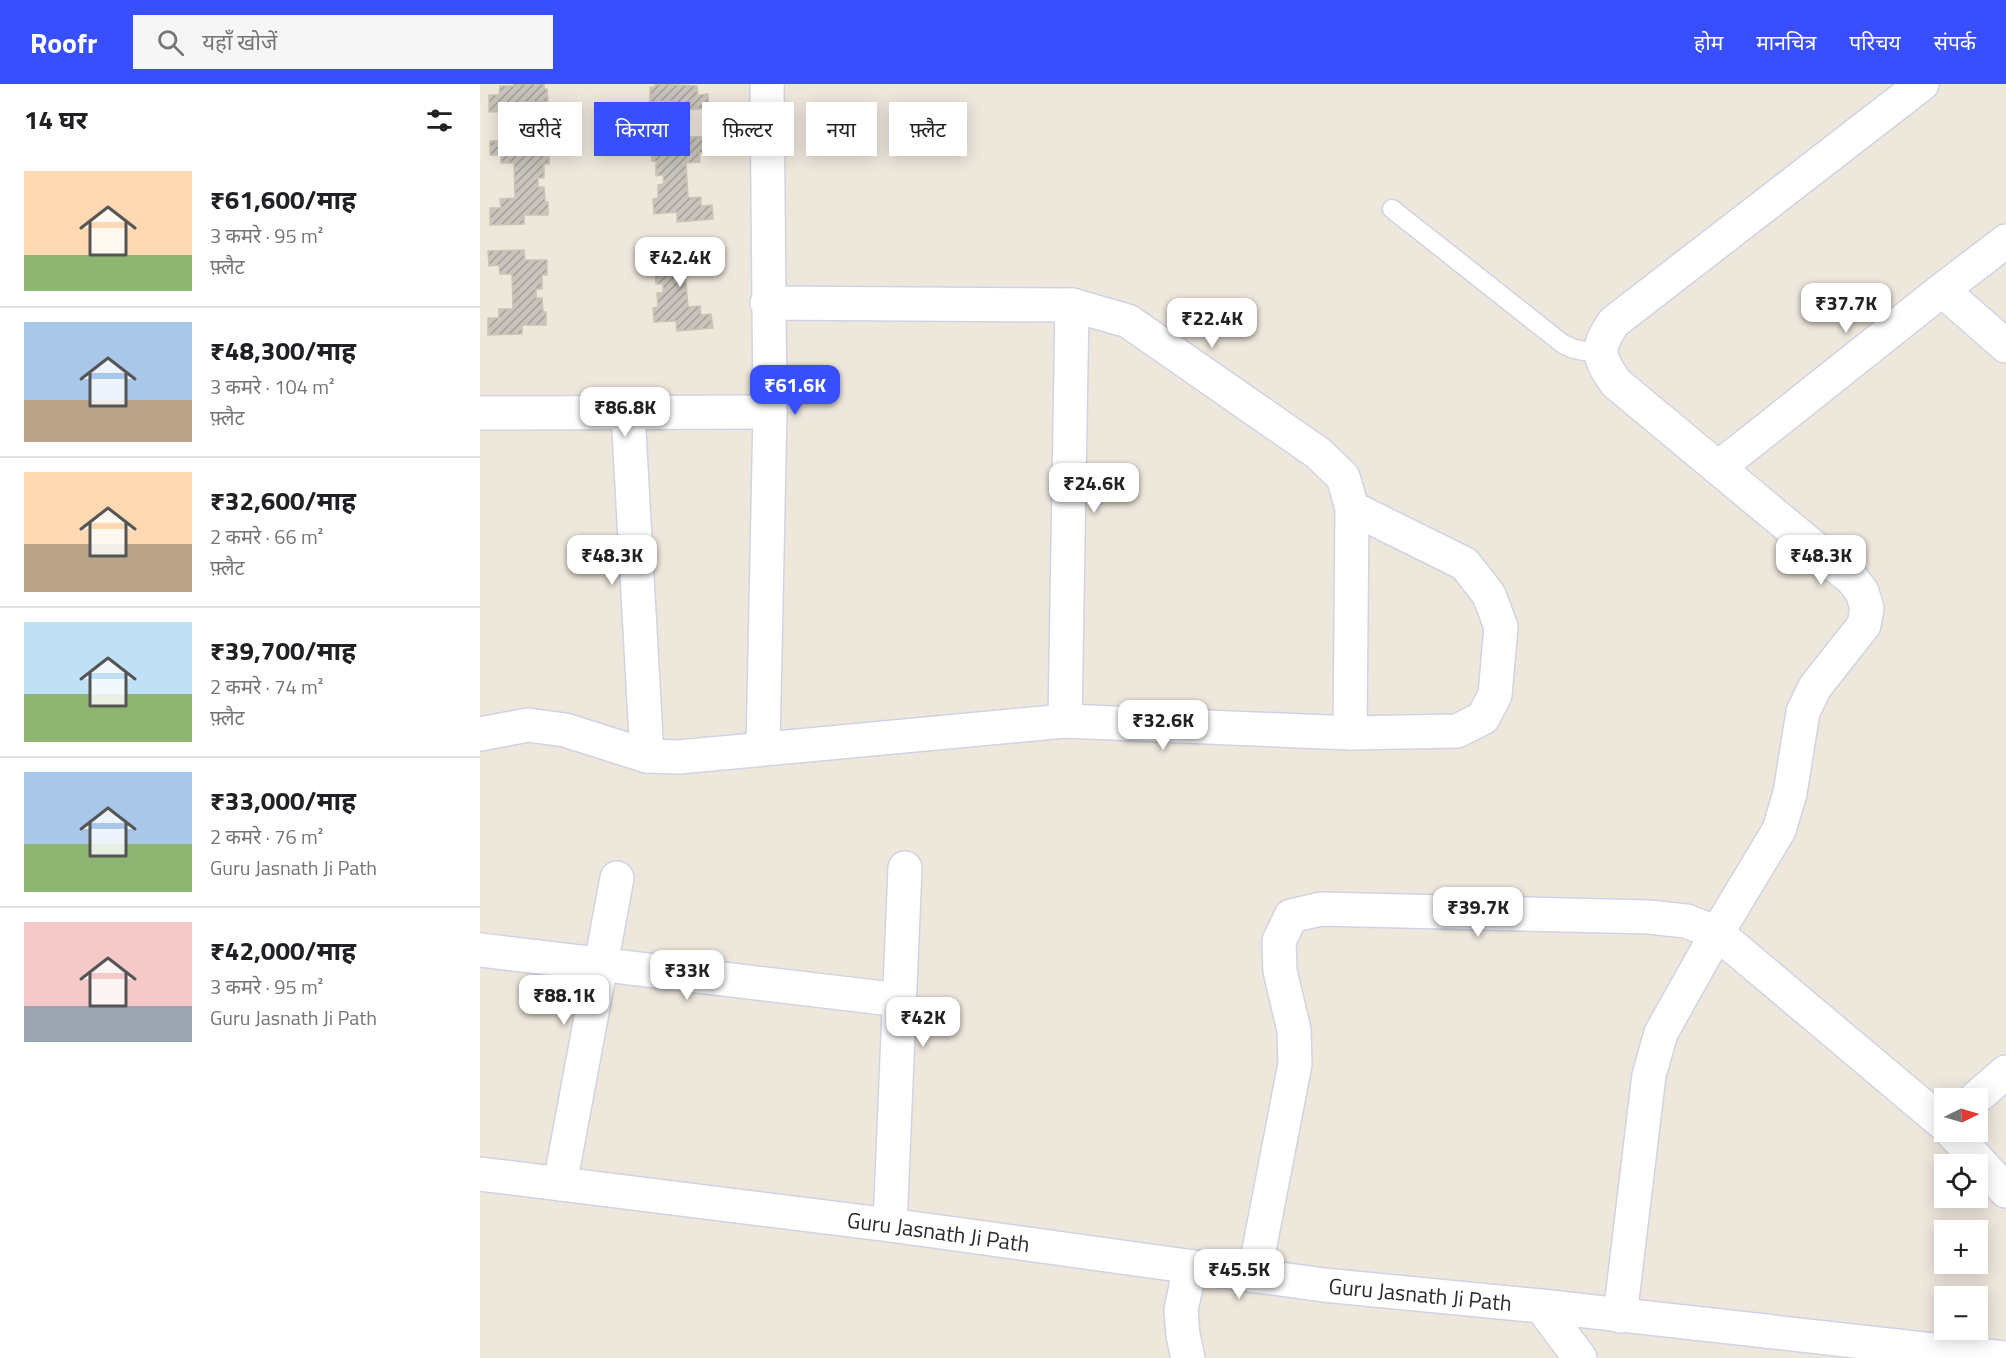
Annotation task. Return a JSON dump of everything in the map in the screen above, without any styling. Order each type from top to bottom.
[{"type":"street","points":[[764,748],[770,412],[766,84]]},
{"type":"street","points":[[1620,1316],[1649,1075],[1661,1033],[1717,933],[1779,830],[1790,793],[1803,712],[1815,687],[1864,625],[1867,608],[1862,592],[1853,580],[1616,383],[1604,365],[1601,351],[1603,337],[1614,322],[1922,84]]},
{"type":"street","points":[[1718,468],[2006,242]]},
{"type":"street","points":[[1942,290],[2006,346]]},
{"type":"street","points":[[768,303],[1072,305],[1128,321],[1318,453],[1343,477],[1352,508],[1350,733]]},
{"type":"street","points":[[1065,721],[1072,305]]},
{"type":"street","points":[[480,413],[770,412]]},
{"type":"street","points":[[628,413],[647,756]]},
{"type":"street","points":[[480,734],[528,725],[565,730],[647,756],[679,757],[1065,721],[1350,733],[1457,730],[1484,718],[1495,695],[1501,627],[1489,595],[1465,564],[1352,508]]},
{"type":"street","points":[[890,1225],[905,868]]},
{"type":"street","points":[[560,1184],[617,878]]},
{"type":"street","points":[[1254,1276],[1295,1064],[1294,1030],[1280,971],[1279,941],[1291,916],[1321,909],[1686,921],[1717,933],[1934,1116]]},
{"type":"street","points":[[480,950],[900,1000]]},
{"type":"street","points":[[1988,1088],[2006,1072]]},
{"type":"street","points":[[1961,1142],[2006,1191]]},
{"type":"street","name":"Guru Jasnath Ji Path","points":[[480,1174],[890,1225],[1324,1285],[1541,1306],[2006,1358]]},
{"type":"street","points":[[1188,1358],[1180,1310],[1190,1267]]},
{"type":"street","points":[[1541,1306],[1580,1358]]},
{"type":"lane","points":[[1392,209],[1563,344],[1574,350],[1601,351]]},
{"type":"building","points":[[514,84],[544,84],[544,89],[547,89],[548,102],[498,102],[498,112],[489,112],[489,95],[499,95],[500,86],[514,86]]},
{"type":"building","points":[[655,84],[697,86],[698,95],[708,94],[709,102],[702,102],[702,109],[690,110],[690,102],[650,102],[650,87],[655,87]]},
{"type":"building","points":[[702,136],[702,153],[699,153],[700,162],[686,163],[688,198],[701,197],[701,206],[712,205],[713,219],[677,222],[677,212],[654,214],[653,199],[658,198],[658,185],[664,184],[663,175],[656,176],[656,161],[652,161],[652,156],[690,156],[690,137]]},
{"type":"building","points":[[490,141],[498,141],[498,155],[490,155]]},
{"type":"building","points":[[501,156],[549,156],[549,164],[544,164],[544,178],[538,178],[538,187],[544,187],[545,202],[548,202],[548,215],[524,215],[524,224],[490,225],[490,208],[501,208],[500,199],[515,198],[514,163],[501,163]]},
{"type":"building","points":[[709,244],[710,261],[699,262],[699,271],[685,272],[688,307],[700,306],[701,315],[711,314],[713,328],[677,331],[676,321],[654,322],[653,308],[658,307],[657,293],[663,293],[663,284],[656,284],[651,257],[675,255],[674,247]]},
{"type":"building","points":[[524,250],[525,260],[547,260],[547,275],[542,275],[542,289],[536,289],[536,298],[542,298],[543,312],[546,312],[546,325],[522,325],[522,334],[488,335],[488,318],[499,318],[499,309],[513,309],[512,274],[500,274],[499,265],[489,266],[488,251]]}]
